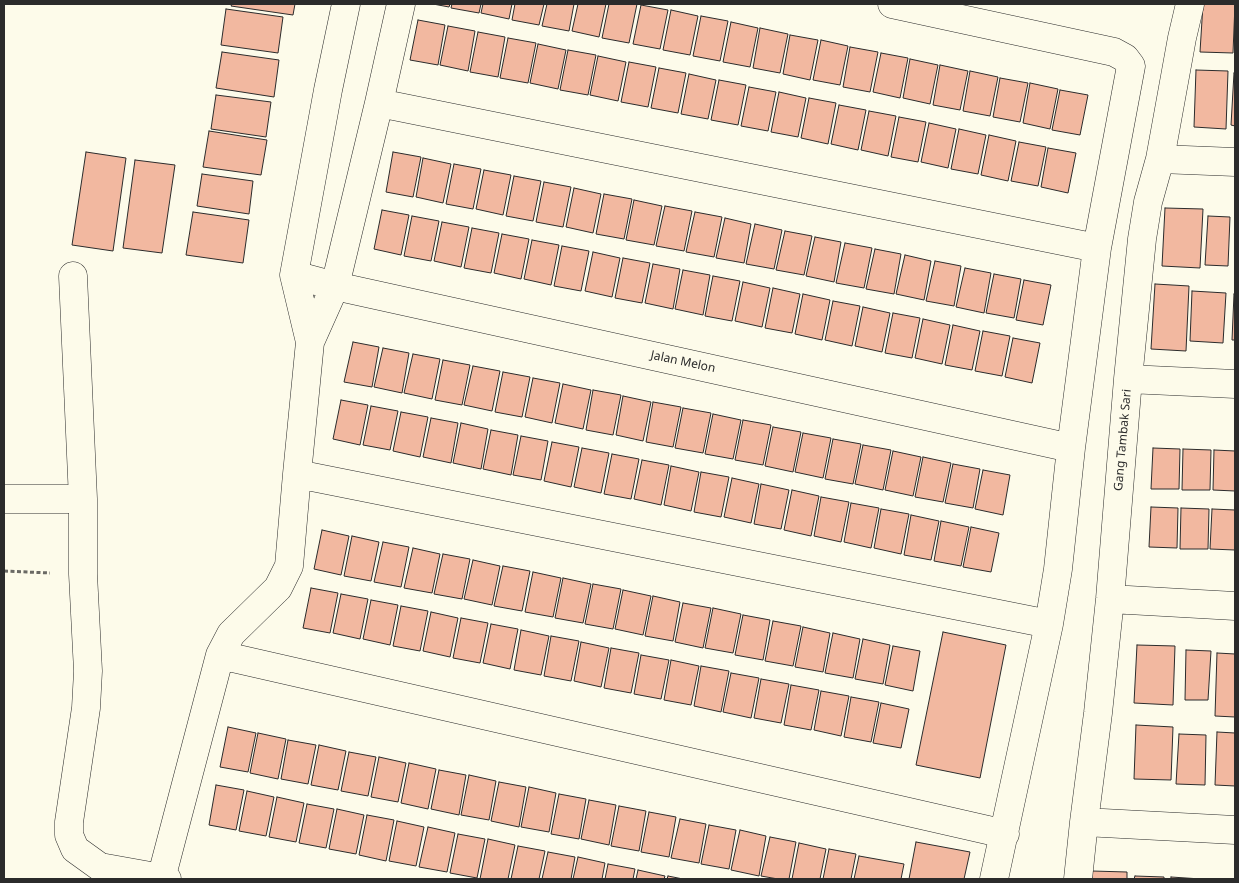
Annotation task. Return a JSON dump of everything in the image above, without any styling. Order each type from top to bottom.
[{"type":"street","points":[[310,342],[294,275],[346,4]]},
{"type":"street","points":[[73,276],[83,499],[83,574],[88,671],[86,708],[70,822],[70,835],[75,849],[99,873],[163,879],[220,654],[231,634],[278,588],[290,566],[310,342],[335,286],[401,4]]},
{"type":"street","points":[[892,4],[1114,52],[1125,58],[1131,66],[1097,248],[1071,448],[1058,569],[1049,624],[994,879]]},
{"type":"street","name":"Gang Tambak Sari","points":[[1078,879],[1110,599],[1128,379],[1142,239],[1148,202],[1160,159],[1190,4]]},
{"type":"street","points":[[379,103],[1097,248]]},
{"type":"street","points":[[1160,159],[1235,162]]},
{"type":"street","name":"Jalan Melon","points":[[294,275],[335,286],[1071,448]]},
{"type":"street","points":[[1128,379],[1235,384]]},
{"type":"street","points":[[297,474],[1049,624]]},
{"type":"street","points":[[4,499],[83,499]]},
{"type":"street","points":[[1110,599],[1235,606]]},
{"type":"street","points":[[220,654],[1004,834]]},
{"type":"street","points":[[1084,822],[1235,830]]},
{"type":"path","points":[[4,571],[83,574]]},
{"type":"building","points":[[232,4],[295,4],[293,15],[231,6]]},
{"type":"building","points":[[433,4],[450,4],[449,7]]},
{"type":"building","points":[[452,4],[481,4],[479,13],[451,8]]},
{"type":"building","points":[[483,4],[512,4],[509,19],[481,13]]},
{"type":"building","points":[[515,4],[544,4],[539,25],[512,20]]},
{"type":"building","points":[[547,4],[574,4],[569,31],[542,26]]},
{"type":"building","points":[[578,4],[606,4],[599,37],[572,31]]},
{"type":"building","points":[[609,4],[637,4],[629,43],[602,38]]},
{"type":"building","points":[[1203,4],[1235,4],[1233,53],[1200,52]]},
{"type":"building","points":[[641,5],[668,10],[660,49],[633,44]]},
{"type":"building","points":[[226,9],[283,17],[278,53],[221,45]]},
{"type":"building","points":[[671,10],[698,16],[690,55],[663,50]]},
{"type":"building","points":[[701,16],[728,21],[720,61],[693,56]]},
{"type":"building","points":[[418,20],[445,25],[438,65],[410,60]]},
{"type":"building","points":[[731,22],[758,28],[750,67],[723,62]]},
{"type":"building","points":[[448,26],[475,31],[468,71],[440,65]]},
{"type":"building","points":[[760,28],[788,34],[780,73],[753,68]]},
{"type":"building","points":[[478,32],[505,37],[498,77],[470,72]]},
{"type":"building","points":[[790,35],[818,40],[810,80],[783,74]]},
{"type":"building","points":[[508,38],[536,43],[528,83],[500,78]]},
{"type":"building","points":[[821,40],[848,46],[840,85],[813,80]]},
{"type":"building","points":[[538,44],[566,50],[558,89],[530,83]]},
{"type":"building","points":[[850,47],[878,52],[870,92],[843,87]]},
{"type":"building","points":[[568,50],[596,55],[588,95],[560,90]]},
{"type":"building","points":[[222,52],[279,60],[274,97],[216,88]]},
{"type":"building","points":[[881,53],[908,58],[900,98],[873,92]]},
{"type":"building","points":[[598,56],[626,62],[618,101],[590,95]]},
{"type":"building","points":[[910,59],[938,65],[930,104],[903,98]]},
{"type":"building","points":[[629,62],[656,67],[648,107],[621,102]]},
{"type":"building","points":[[940,65],[968,71],[960,110],[933,105]]},
{"type":"building","points":[[659,68],[686,73],[678,113],[651,108]]},
{"type":"building","points":[[1196,70],[1228,71],[1226,129],[1194,127]]},
{"type":"building","points":[[970,71],[998,77],[990,116],[963,111]]},
{"type":"building","points":[[1235,73],[1235,126],[1231,125]]},
{"type":"building","points":[[689,74],[716,80],[708,119],[681,114]]},
{"type":"building","points":[[1000,78],[1028,83],[1020,122],[993,117]]},
{"type":"building","points":[[719,80],[746,85],[738,125],[711,120]]},
{"type":"building","points":[[1030,83],[1058,89],[1050,129],[1023,123]]},
{"type":"building","points":[[749,87],[776,92],[768,131],[741,126]]},
{"type":"building","points":[[1060,90],[1088,95],[1080,135],[1052,130]]},
{"type":"building","points":[[779,92],[806,98],[798,137],[771,132]]},
{"type":"building","points":[[216,95],[271,102],[266,137],[211,129]]},
{"type":"building","points":[[809,98],[836,103],[828,144],[801,138]]},
{"type":"building","points":[[839,105],[866,110],[858,150],[831,144]]},
{"type":"building","points":[[869,111],[896,116],[888,156],[861,150]]},
{"type":"building","points":[[899,117],[926,122],[918,162],[891,157]]},
{"type":"building","points":[[929,123],[956,129],[948,168],[921,162]]},
{"type":"building","points":[[959,129],[986,135],[978,174],[951,169]]},
{"type":"building","points":[[209,131],[267,140],[261,175],[203,167]]},
{"type":"building","points":[[989,135],[1016,141],[1008,181],[981,175]]},
{"type":"building","points":[[1019,142],[1046,147],[1038,186],[1011,181]]},
{"type":"building","points":[[1048,148],[1076,153],[1068,193],[1041,187]]},
{"type":"building","points":[[86,152],[126,158],[113,251],[72,245]]},
{"type":"building","points":[[393,152],[421,157],[413,197],[386,192]]},
{"type":"building","points":[[423,158],[451,164],[443,203],[416,197]]},
{"type":"building","points":[[135,160],[175,165],[162,253],[123,248]]},
{"type":"building","points":[[454,164],[481,169],[473,209],[446,204]]},
{"type":"building","points":[[484,170],[511,175],[503,215],[476,209]]},
{"type":"building","points":[[202,174],[253,181],[249,214],[197,206]]},
{"type":"building","points":[[514,176],[541,181],[533,221],[506,216]]},
{"type":"building","points":[[544,182],[571,187],[563,227],[536,222]]},
{"type":"building","points":[[574,188],[601,194],[593,233],[566,227]]},
{"type":"building","points":[[604,194],[632,199],[624,239],[596,234]]},
{"type":"building","points":[[634,200],[662,206],[654,245],[626,240]]},
{"type":"building","points":[[665,206],[692,211],[684,251],[656,246]]},
{"type":"building","points":[[1165,208],[1203,209],[1200,268],[1162,266]]},
{"type":"building","points":[[382,210],[409,215],[401,255],[374,249]]},
{"type":"building","points":[[193,212],[249,220],[243,263],[186,255]]},
{"type":"building","points":[[695,212],[722,217],[714,257],[686,252]]},
{"type":"building","points":[[412,216],[439,221],[431,261],[404,256]]},
{"type":"building","points":[[1208,216],[1230,217],[1228,266],[1205,265]]},
{"type":"building","points":[[725,218],[751,224],[744,263],[716,258]]},
{"type":"building","points":[[442,222],[469,227],[461,267],[434,261]]},
{"type":"building","points":[[755,224],[782,230],[774,269],[746,264]]},
{"type":"building","points":[[472,228],[499,233],[491,273],[464,268]]},
{"type":"building","points":[[785,231],[812,236],[804,275],[776,270]]},
{"type":"building","points":[[502,234],[529,239],[521,279],[494,273]]},
{"type":"building","points":[[815,237],[841,242],[834,282],[806,276]]},
{"type":"building","points":[[532,240],[559,245],[551,285],[524,279]]},
{"type":"building","points":[[845,243],[872,248],[864,288],[836,283]]},
{"type":"building","points":[[562,246],[589,251],[581,291],[554,286]]},
{"type":"building","points":[[875,249],[901,254],[894,294],[866,289]]},
{"type":"building","points":[[593,252],[620,258],[612,297],[585,291]]},
{"type":"building","points":[[905,255],[931,261],[924,300],[896,294]]},
{"type":"building","points":[[623,258],[650,263],[642,303],[615,298]]},
{"type":"building","points":[[935,261],[961,266],[954,306],[926,301]]},
{"type":"building","points":[[653,264],[680,269],[673,309],[645,303]]},
{"type":"building","points":[[965,268],[991,273],[984,313],[956,307]]},
{"type":"building","points":[[683,270],[710,275],[703,315],[675,309]]},
{"type":"building","points":[[994,274],[1021,279],[1014,318],[986,313]]},
{"type":"building","points":[[713,276],[740,281],[732,321],[705,316]]},
{"type":"building","points":[[1024,280],[1051,285],[1043,325],[1016,320]]},
{"type":"building","points":[[743,282],[770,288],[762,327],[735,321]]},
{"type":"building","points":[[1155,284],[1189,286],[1186,351],[1151,349]]},
{"type":"building","points":[[773,288],[800,294],[792,333],[765,328]]},
{"type":"building","points":[[1192,291],[1226,293],[1223,343],[1190,341]]},
{"type":"building","points":[[803,294],[830,300],[822,340],[795,334]]},
{"type":"building","points":[[1234,294],[1235,340],[1232,340]]},
{"type":"building","points":[[833,301],[860,306],[852,346],[825,340]]},
{"type":"building","points":[[863,307],[890,313],[882,352],[855,346]]},
{"type":"building","points":[[893,313],[920,318],[912,358],[885,353]]},
{"type":"building","points":[[923,319],[950,325],[942,364],[915,358]]},
{"type":"building","points":[[953,325],[980,331],[972,370],[945,365]]},
{"type":"building","points":[[983,331],[1010,336],[1002,376],[975,371]]},
{"type":"building","points":[[1013,338],[1040,343],[1032,383],[1005,377]]},
{"type":"building","points":[[353,342],[379,347],[372,387],[344,382]]},
{"type":"building","points":[[383,348],[409,353],[402,393],[374,387]]},
{"type":"building","points":[[413,354],[440,359],[432,399],[404,393]]},
{"type":"building","points":[[443,360],[470,365],[462,405],[435,400]]},
{"type":"building","points":[[473,366],[500,371],[492,411],[464,405]]},
{"type":"building","points":[[503,372],[530,377],[522,417],[495,412]]},
{"type":"building","points":[[533,378],[560,383],[552,423],[525,417]]},
{"type":"building","points":[[563,384],[591,390],[583,429],[555,423]]},
{"type":"building","points":[[593,390],[621,395],[613,435],[586,430]]},
{"type":"building","points":[[623,396],[651,402],[643,441],[616,435]]},
{"type":"building","points":[[341,400],[368,405],[360,445],[333,439]]},
{"type":"building","points":[[653,402],[681,407],[673,447],[646,442]]},
{"type":"building","points":[[371,406],[398,411],[390,450],[363,445]]},
{"type":"building","points":[[683,408],[711,413],[703,453],[675,448]]},
{"type":"building","points":[[401,412],[428,417],[420,457],[393,451]]},
{"type":"building","points":[[713,414],[741,420],[733,459],[705,454]]},
{"type":"building","points":[[431,418],[458,423],[451,463],[423,457]]},
{"type":"building","points":[[743,420],[771,425],[763,465],[735,460]]},
{"type":"building","points":[[461,423],[488,429],[481,469],[453,463]]},
{"type":"building","points":[[773,427],[801,432],[793,472],[765,466]]},
{"type":"building","points":[[491,430],[518,435],[511,475],[483,469]]},
{"type":"building","points":[[803,433],[831,438],[823,478],[795,472]]},
{"type":"building","points":[[521,436],[548,441],[541,480],[513,475]]},
{"type":"building","points":[[833,439],[861,444],[853,484],[825,479]]},
{"type":"building","points":[[552,442],[579,447],[571,487],[544,481]]},
{"type":"building","points":[[863,445],[891,450],[883,490],[855,484]]},
{"type":"building","points":[[582,448],[609,453],[601,493],[574,487]]},
{"type":"building","points":[[1153,448],[1180,449],[1179,489],[1151,489]]},
{"type":"building","points":[[1183,449],[1211,450],[1210,490],[1182,490]]},
{"type":"building","points":[[1214,450],[1235,451],[1235,491],[1213,490]]},
{"type":"building","points":[[893,451],[921,457],[913,496],[885,490]]},
{"type":"building","points":[[612,454],[639,459],[631,499],[604,494]]},
{"type":"building","points":[[923,457],[951,463],[943,502],[915,497]]},
{"type":"building","points":[[642,460],[669,465],[661,505],[634,499]]},
{"type":"building","points":[[953,464],[980,469],[973,508],[945,503]]},
{"type":"building","points":[[671,466],[699,472],[691,511],[664,505]]},
{"type":"building","points":[[983,470],[1010,475],[1003,515],[975,509]]},
{"type":"building","points":[[701,472],[729,477],[721,517],[694,512]]},
{"type":"building","points":[[732,478],[759,484],[751,523],[724,517]]},
{"type":"building","points":[[761,484],[789,490],[781,529],[754,524]]},
{"type":"building","points":[[792,490],[819,496],[811,536],[784,530]]},
{"type":"building","points":[[821,497],[849,502],[841,542],[814,536]]},
{"type":"building","points":[[851,503],[879,508],[871,548],[844,542]]},
{"type":"building","points":[[1151,507],[1178,508],[1177,548],[1149,547]]},
{"type":"building","points":[[1181,508],[1209,509],[1208,549],[1180,549]]},
{"type":"building","points":[[881,509],[909,514],[901,554],[874,548]]},
{"type":"building","points":[[1212,509],[1235,510],[1235,550],[1210,549]]},
{"type":"building","points":[[911,515],[939,521],[931,560],[904,555]]},
{"type":"building","points":[[941,521],[969,527],[961,566],[934,561]]},
{"type":"building","points":[[971,527],[999,533],[991,572],[963,567]]},
{"type":"building","points":[[322,530],[349,536],[341,575],[314,569]]},
{"type":"building","points":[[352,536],[379,542],[371,581],[344,576]]},
{"type":"building","points":[[383,542],[409,547],[401,587],[374,582]]},
{"type":"building","points":[[413,548],[440,554],[432,593],[404,588]]},
{"type":"building","points":[[443,554],[470,559],[462,599],[434,594]]},
{"type":"building","points":[[473,560],[500,566],[492,605],[464,599]]},
{"type":"building","points":[[503,566],[530,571],[522,611],[494,606]]},
{"type":"building","points":[[533,572],[561,578],[553,617],[525,612]]},
{"type":"building","points":[[563,578],[591,584],[583,623],[555,618]]},
{"type":"building","points":[[593,584],[621,589],[613,629],[585,624]]},
{"type":"building","points":[[311,588],[338,593],[330,633],[303,628]]},
{"type":"building","points":[[623,590],[651,596],[643,635],[615,629]]},
{"type":"building","points":[[341,594],[368,599],[360,639],[333,633]]},
{"type":"building","points":[[653,596],[680,602],[673,641],[645,636]]},
{"type":"building","points":[[371,600],[398,605],[390,645],[363,639]]},
{"type":"building","points":[[683,603],[711,608],[703,648],[675,642]]},
{"type":"building","points":[[401,606],[428,611],[420,651],[393,646]]},
{"type":"building","points":[[713,608],[741,614],[733,653],[705,648]]},
{"type":"building","points":[[431,612],[458,618],[450,657],[423,651]]},
{"type":"building","points":[[743,615],[770,620],[763,660],[735,655]]},
{"type":"building","points":[[461,618],[488,623],[480,663],[453,658]]},
{"type":"building","points":[[773,621],[801,626],[793,666],[765,661]]},
{"type":"building","points":[[491,624],[518,629],[510,669],[483,663]]},
{"type":"building","points":[[803,627],[830,633],[823,672],[795,667]]},
{"type":"building","points":[[521,630],[549,636],[541,675],[514,670]]},
{"type":"building","points":[[943,632],[1006,645],[980,778],[916,765]]},
{"type":"building","points":[[833,633],[860,639],[853,678],[825,673]]},
{"type":"building","points":[[551,636],[579,641],[571,681],[544,676]]},
{"type":"building","points":[[863,639],[890,645],[883,684],[855,679]]},
{"type":"building","points":[[581,642],[609,648],[601,687],[574,681]]},
{"type":"building","points":[[1137,645],[1175,646],[1173,705],[1134,703]]},
{"type":"building","points":[[893,646],[920,651],[913,691],[885,685]]},
{"type":"building","points":[[611,648],[639,653],[631,693],[604,688]]},
{"type":"building","points":[[1186,650],[1211,651],[1208,700],[1185,700]]},
{"type":"building","points":[[1217,653],[1235,654],[1235,717],[1215,716]]},
{"type":"building","points":[[641,655],[669,660],[661,699],[634,694]]},
{"type":"building","points":[[671,660],[699,666],[691,705],[664,700]]},
{"type":"building","points":[[701,666],[729,671],[721,712],[694,706]]},
{"type":"building","points":[[731,673],[759,678],[751,718],[723,712]]},
{"type":"building","points":[[761,679],[789,684],[781,723],[754,718]]},
{"type":"building","points":[[791,685],[819,690],[811,730],[784,725]]},
{"type":"building","points":[[821,691],[849,696],[841,736],[814,730]]},
{"type":"building","points":[[851,697],[879,702],[871,742],[844,737]]},
{"type":"building","points":[[881,703],[909,709],[901,748],[873,743]]},
{"type":"building","points":[[1136,725],[1173,727],[1171,780],[1134,779]]},
{"type":"building","points":[[228,727],[256,733],[248,772],[220,767]]},
{"type":"building","points":[[1217,732],[1235,733],[1235,786],[1215,785]]},
{"type":"building","points":[[258,733],[286,739],[278,779],[250,773]]},
{"type":"building","points":[[1179,734],[1206,735],[1205,785],[1176,784]]},
{"type":"building","points":[[288,740],[316,745],[308,784],[281,779]]},
{"type":"building","points":[[319,745],[346,751],[338,790],[311,785]]},
{"type":"building","points":[[349,752],[376,757],[368,796],[341,791]]},
{"type":"building","points":[[379,757],[406,763],[398,802],[371,797]]},
{"type":"building","points":[[409,763],[436,769],[428,809],[401,803]]},
{"type":"building","points":[[439,770],[466,775],[459,815],[431,809]]},
{"type":"building","points":[[469,775],[496,781],[489,820],[461,815]]},
{"type":"building","points":[[499,782],[526,787],[519,827],[491,821]]},
{"type":"building","points":[[216,785],[244,790],[236,830],[209,825]]},
{"type":"building","points":[[529,787],[556,793],[549,832],[521,827]]},
{"type":"building","points":[[247,791],[274,797],[266,836],[239,831]]},
{"type":"building","points":[[559,794],[586,799],[579,839],[551,834]]},
{"type":"building","points":[[277,797],[304,803],[296,842],[269,837]]},
{"type":"building","points":[[589,800],[616,805],[609,845],[581,839]]},
{"type":"building","points":[[307,804],[334,809],[326,848],[299,843]]},
{"type":"building","points":[[619,806],[646,811],[639,851],[611,846]]},
{"type":"building","points":[[337,809],[364,815],[356,854],[329,849]]},
{"type":"building","points":[[649,812],[676,817],[669,857],[641,852]]},
{"type":"building","points":[[367,815],[394,820],[386,861],[359,855]]},
{"type":"building","points":[[680,819],[706,824],[699,863],[671,858]]},
{"type":"building","points":[[397,821],[424,827],[416,866],[389,861]]},
{"type":"building","points":[[709,825],[736,830],[729,869],[701,864]]},
{"type":"building","points":[[428,827],[455,833],[447,872],[419,867]]},
{"type":"building","points":[[740,830],[766,836],[759,876],[731,870]]},
{"type":"building","points":[[458,834],[485,839],[477,878],[450,873]]},
{"type":"building","points":[[770,837],[796,842],[789,879],[761,876]]},
{"type":"building","points":[[488,839],[515,845],[508,879],[480,879]]},
{"type":"building","points":[[916,842],[970,852],[964,879],[909,879]]},
{"type":"building","points":[[799,843],[826,849],[820,879],[792,879]]},
{"type":"building","points":[[518,846],[545,851],[539,879],[511,879]]},
{"type":"building","points":[[829,849],[856,854],[851,879],[823,879]]},
{"type":"building","points":[[548,852],[575,857],[571,879],[542,879]]},
{"type":"building","points":[[859,856],[904,864],[901,879],[854,879]]},
{"type":"building","points":[[578,857],[605,863],[602,879],[573,879]]},
{"type":"building","points":[[608,864],[635,869],[633,879],[605,879]]},
{"type":"building","points":[[638,870],[665,876],[664,879],[636,879]]},
{"type":"building","points":[[1092,871],[1127,872],[1127,879],[1092,879]]},
{"type":"building","points":[[668,876],[683,879],[667,879]]},
{"type":"building","points":[[1135,876],[1164,877],[1164,879],[1134,879]]},
{"type":"building","points":[[1171,877],[1201,879],[1171,879]]}]
